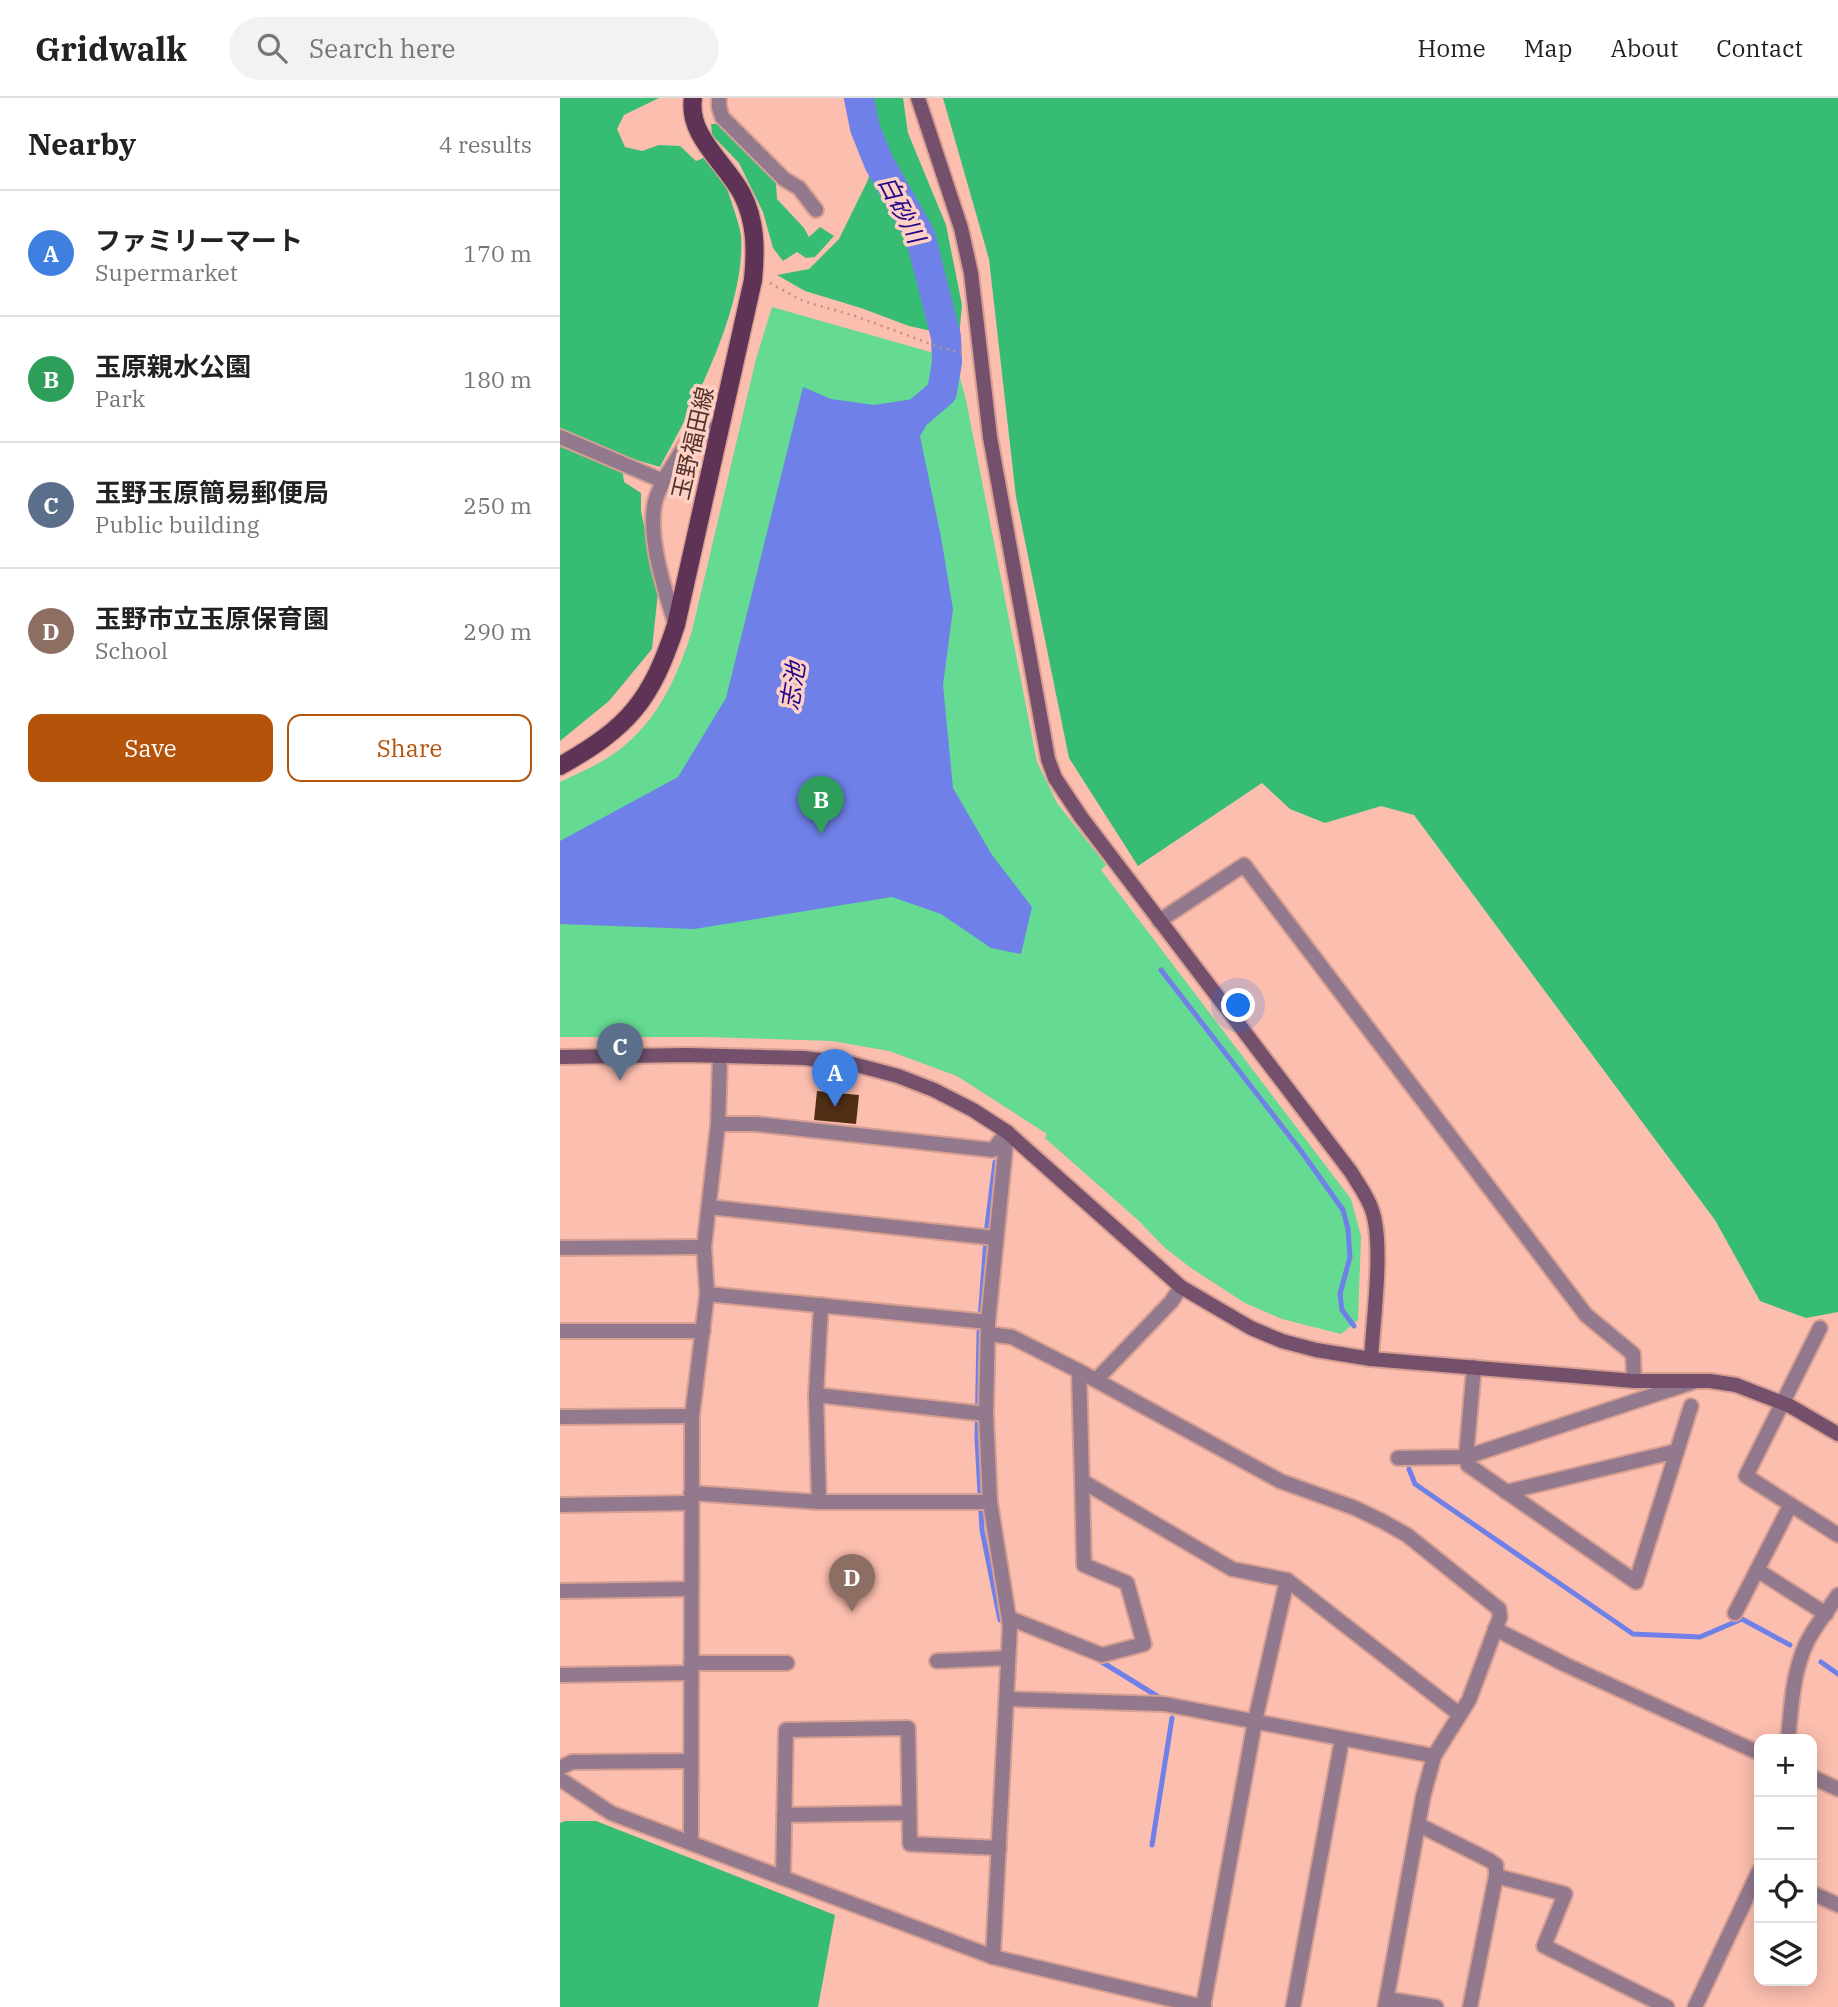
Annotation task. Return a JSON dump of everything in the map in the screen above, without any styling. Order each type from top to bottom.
[{"type":"main road","name":"玉野福田線","points":[[560,766],[596,746],[621,726],[642,701],[655,679],[676,625],[753,280],[755,255],[751,219],[743,195],[699,133],[693,98]]},
{"type":"street","points":[[719,98],[722,117],[784,179],[799,188],[816,210]]},
{"type":"street","points":[[918,98],[961,228],[971,273],[990,437],[1048,760],[1065,796],[1351,1172],[1366,1197],[1372,1210],[1378,1239],[1371,1359]]},
{"type":"street","points":[[676,625],[660,573],[654,530],[654,506],[663,481],[687,444],[721,425]]},
{"type":"street","points":[[560,437],[663,481]]},
{"type":"street","points":[[1159,921],[1244,865],[1586,1315],[1633,1354],[1634,1381]]},
{"type":"street","points":[[560,1057],[804,1058],[853,1064],[898,1076],[934,1090],[1007,1132],[1181,1287],[1251,1328],[1283,1341],[1315,1350],[1371,1359],[1634,1381],[1697,1381],[1736,1385],[1783,1403],[1838,1434]]},
{"type":"street","points":[[691,1843],[692,1416],[707,1294],[704,1247],[718,1124],[720,1057]]},
{"type":"street","points":[[718,1124],[756,1124],[993,1150],[1007,1132]]},
{"type":"street","points":[[993,1957],[1009,1618],[984,1502],[980,1413],[989,1237],[1007,1132]]},
{"type":"street","points":[[709,1207],[989,1237]]},
{"type":"street","points":[[560,1248],[704,1247]]},
{"type":"street","points":[[1096,1381],[1171,1303],[1181,1287]]},
{"type":"street","points":[[707,1294],[983,1325],[1079,1371],[1280,1481],[1355,1508],[1407,1535],[1499,1609],[1500,1617],[1469,1700],[1434,1756],[1423,1797],[1386,2003],[1436,2007]]},
{"type":"street","points":[[819,1502],[816,1395],[821,1305]]},
{"type":"street","points":[[1821,1328],[1746,1476],[1838,1535]]},
{"type":"street","points":[[560,1331],[703,1331]]},
{"type":"street","points":[[1474,1367],[1466,1457],[1468,1465],[1636,1581],[1691,1406]]},
{"type":"street","points":[[1009,1618],[1102,1655],[1144,1644],[1127,1583],[1084,1565],[1079,1371]]},
{"type":"street","points":[[1398,1458],[1466,1457],[1697,1381]]},
{"type":"street","points":[[816,1395],[980,1413]]},
{"type":"street","points":[[560,1417],[692,1416]]},
{"type":"street","points":[[1506,1493],[1677,1451]]},
{"type":"street","points":[[1082,1481],[1232,1569],[1287,1580],[1459,1714]]},
{"type":"street","points":[[560,1505],[691,1498],[819,1502],[984,1502]]},
{"type":"street","points":[[1735,1613],[1790,1506]]},
{"type":"street","points":[[1757,1570],[1826,1614]]},
{"type":"street","points":[[560,1779],[611,1813],[993,1957],[1203,2007],[1255,1721],[1287,1580]]},
{"type":"street","points":[[560,1591],[691,1589]]},
{"type":"street","points":[[1789,1734],[1801,1655],[1809,1638],[1838,1595]]},
{"type":"street","points":[[1495,1629],[1566,1665],[1754,1751]]},
{"type":"street","points":[[937,1661],[1008,1658]]},
{"type":"street","points":[[560,1675],[787,1663]]},
{"type":"street","points":[[1007,1699],[1164,1704],[1434,1756]]},
{"type":"street","points":[[783,1878],[786,1730],[908,1728],[910,1844],[999,1847]]},
{"type":"street","points":[[1293,2007],[1342,1739]]},
{"type":"street","points":[[560,1768],[572,1762],[691,1761]]},
{"type":"street","points":[[1817,1779],[1838,1789]]},
{"type":"street","points":[[784,1815],[909,1813]]},
{"type":"street","points":[[1419,1825],[1496,1865],[1470,2007]]},
{"type":"street","points":[[1496,1876],[1565,1894],[1544,1946],[1667,2007]]},
{"type":"street","points":[[1695,2007],[1754,1882]]},
{"type":"street","points":[[1817,1895],[1838,1905]]},
{"type":"path","points":[[753,280],[766,281],[803,301],[855,316],[957,353]]},
{"type":"green space","points":[[560,98],[659,98],[624,115],[617,129],[625,147],[642,151],[659,145],[680,146],[696,161],[706,157],[723,179],[741,235],[740,263],[727,324],[688,415],[660,467],[620,455],[624,482],[641,493],[641,511],[658,592],[652,649],[609,701],[560,741]]},
{"type":"green space","points":[[874,98],[903,98],[908,133],[946,225],[962,305],[959,337],[909,326],[805,291],[777,275],[809,269],[839,239],[867,182],[882,139]]},
{"type":"green space","points":[[943,98],[1838,98],[1838,1312],[1806,1318],[1760,1301],[1715,1220],[1414,815],[1381,806],[1325,823],[1290,809],[1262,783],[1138,866],[1069,758],[1016,497],[989,259]]},
{"type":"green space","points":[[711,124],[717,124],[749,153],[776,183],[777,199],[809,237],[820,227],[834,236],[815,257],[806,258],[797,252],[783,261],[773,248],[763,212],[739,163],[712,135]]},
{"type":"green space","points":[[772,307],[955,359],[966,400],[1037,762],[1057,803],[1106,865],[1101,870],[1351,1199],[1361,1236],[1358,1320],[1341,1334],[1282,1319],[1245,1303],[1191,1268],[1165,1248],[1139,1221],[1045,1138],[1047,1134],[957,1076],[889,1051],[832,1041],[706,1037],[560,1037],[560,782],[609,757],[639,732],[662,702],[679,668],[692,631],[756,359]]},
{"type":"green space","points":[[596,1821],[835,1915],[818,2007],[560,2007],[560,1823]]},
{"type":"water","name":"志池","points":[[803,387],[831,399],[874,405],[927,397],[934,390],[948,388],[920,436],[953,609],[943,685],[953,788],[992,855],[1032,907],[1021,954],[991,948],[941,914],[892,897],[694,929],[560,924],[560,841],[678,777],[726,698]]},
{"type":"building","points":[[817,1091],[859,1095],[856,1124],[814,1120]]},
{"type":"waterway","name":"白砂川","points":[[859,98],[865,128],[879,163],[920,235],[946,337],[947,362],[942,392],[913,417]]},
{"type":"waterway","points":[[1161,970],[1301,1151],[1343,1210],[1348,1229],[1350,1257],[1340,1294],[1342,1310],[1354,1326]]},
{"type":"waterway","points":[[995,1162],[979,1333],[977,1438],[982,1530],[1000,1620]]},
{"type":"waterway","points":[[1409,1469],[1415,1484],[1633,1634],[1700,1637],[1742,1619],[1790,1645]]},
{"type":"waterway","points":[[1097,1659],[1157,1696]]},
{"type":"waterway","points":[[1821,1662],[1838,1674]]},
{"type":"waterway","points":[[1152,1845],[1172,1718]]},
{"type":"place","name":"玉原親水公園","points":[[821,834]]},
{"type":"place","name":"玉野玉原簡易郵便局","points":[[620,1081]]},
{"type":"place","name":"ファミリーマート","points":[[835,1107]]},
{"type":"place","name":"玉野市立玉原保育園","points":[[852,1612]]}]
